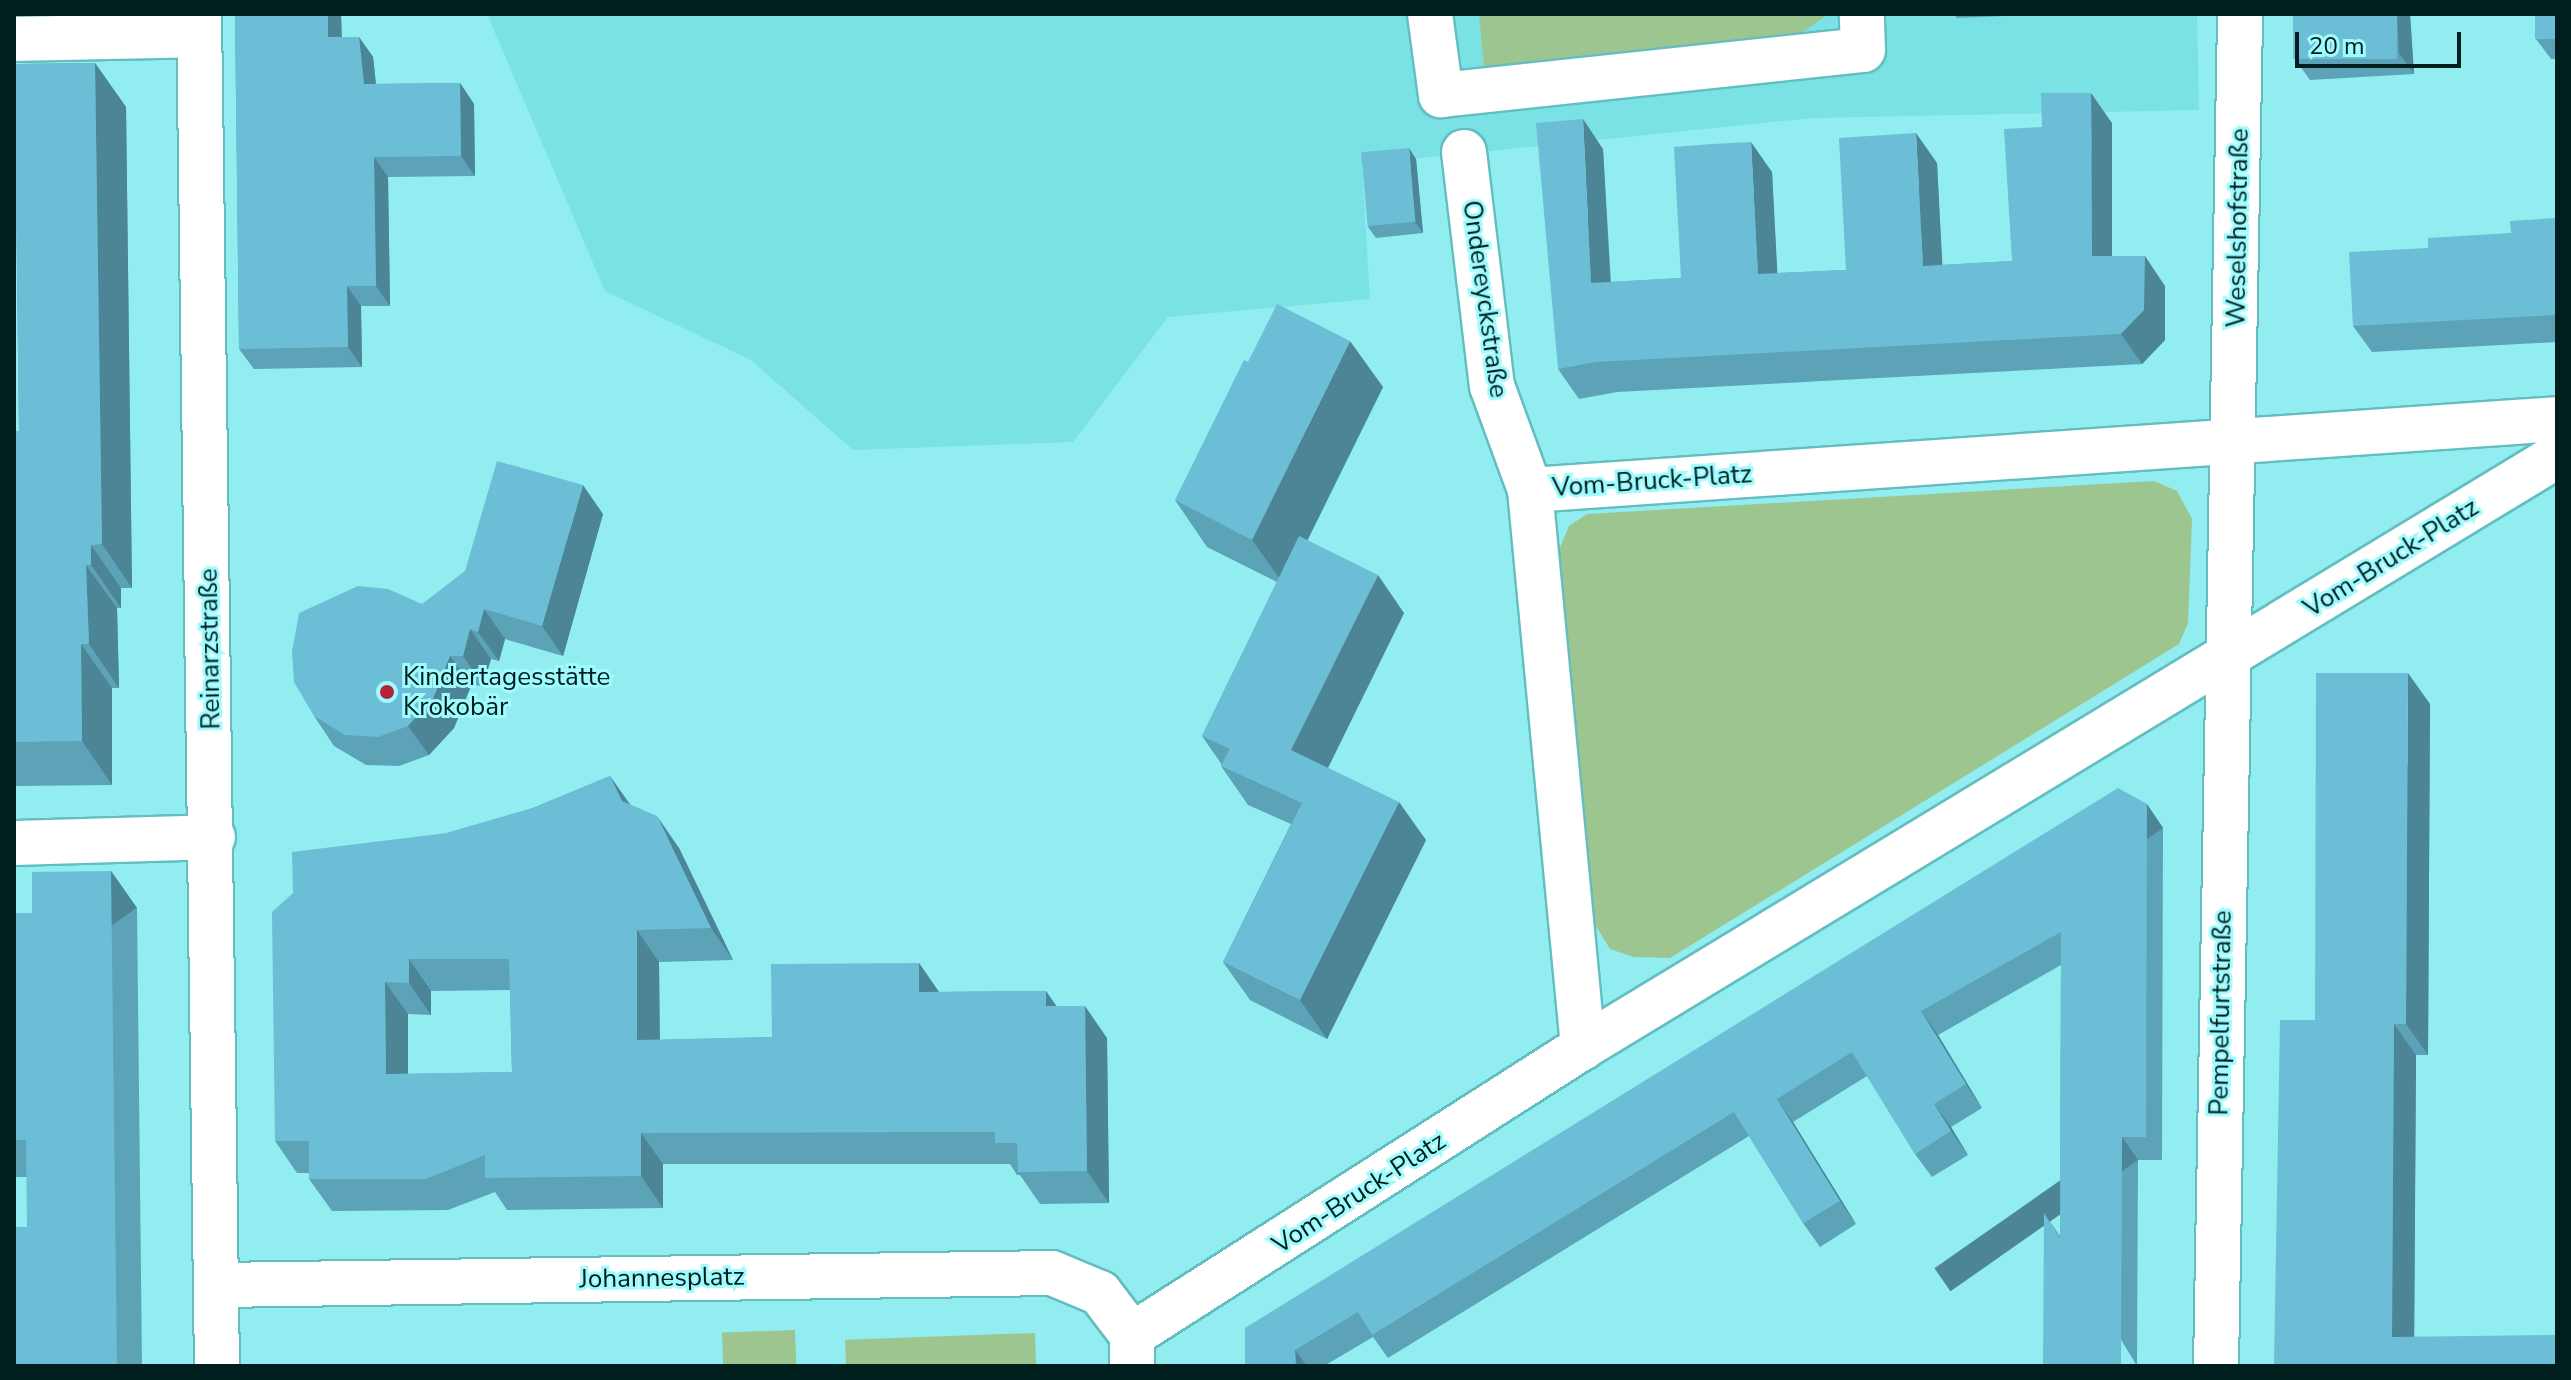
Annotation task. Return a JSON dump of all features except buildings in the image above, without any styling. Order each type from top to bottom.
[{"type":"street","points":[[1430,14],[1441,95],[1863,50],[1862,14]]},
{"type":"street","name":"Weselshofstraße","points":[[2236,441],[2240,14]]},
{"type":"street","points":[[14,39],[199,24]]},
{"type":"street","name":"Reinarzstraße","points":[[199,24],[217,1285]]},
{"type":"street","name":"Ondereyckstraße","points":[[1464,152],[1492,386],[1530,490]]},
{"type":"street","name":"Vom-Bruck-Platz","points":[[1583,1047],[1530,490],[2557,419]]},
{"type":"street","points":[[2226,660],[2236,441]]},
{"type":"street","name":"Vom-Bruck-Platz","points":[[1132,1350],[1583,1047],[2226,660],[2557,456]]},
{"type":"street","name":"Pempelfurtstraße","points":[[2216,1366],[2226,660]]},
{"type":"street","points":[[14,843],[213,837]]},
{"type":"street","name":"Johannesplatz","points":[[217,1285],[1052,1273],[1100,1293],[1132,1350]]},
{"type":"street","points":[[217,1285],[217,1366]]},
{"type":"shaded area","points":[[487,14],[2197,14],[2199,110],[1813,118],[1362,164],[1370,299],[1168,317],[1073,442],[853,450],[751,360],[605,291]]},
{"type":"green space","points":[[1479,14],[1828,14],[1803,32],[1484,67]]},
{"type":"green space","points":[[2154,481],[2177,491],[2192,519],[2188,623],[2179,644],[1670,958],[1634,957],[1610,949],[1591,918],[1556,557],[1569,526],[1587,514]]},
{"type":"green space","points":[[795,1330],[796,1366],[723,1366],[722,1333]]},
{"type":"green space","points":[[1035,1333],[1036,1366],[846,1366],[845,1340]]},
{"type":"place","name":"Kindertagesstätte Krokobär","points":[[387,692]]}]
